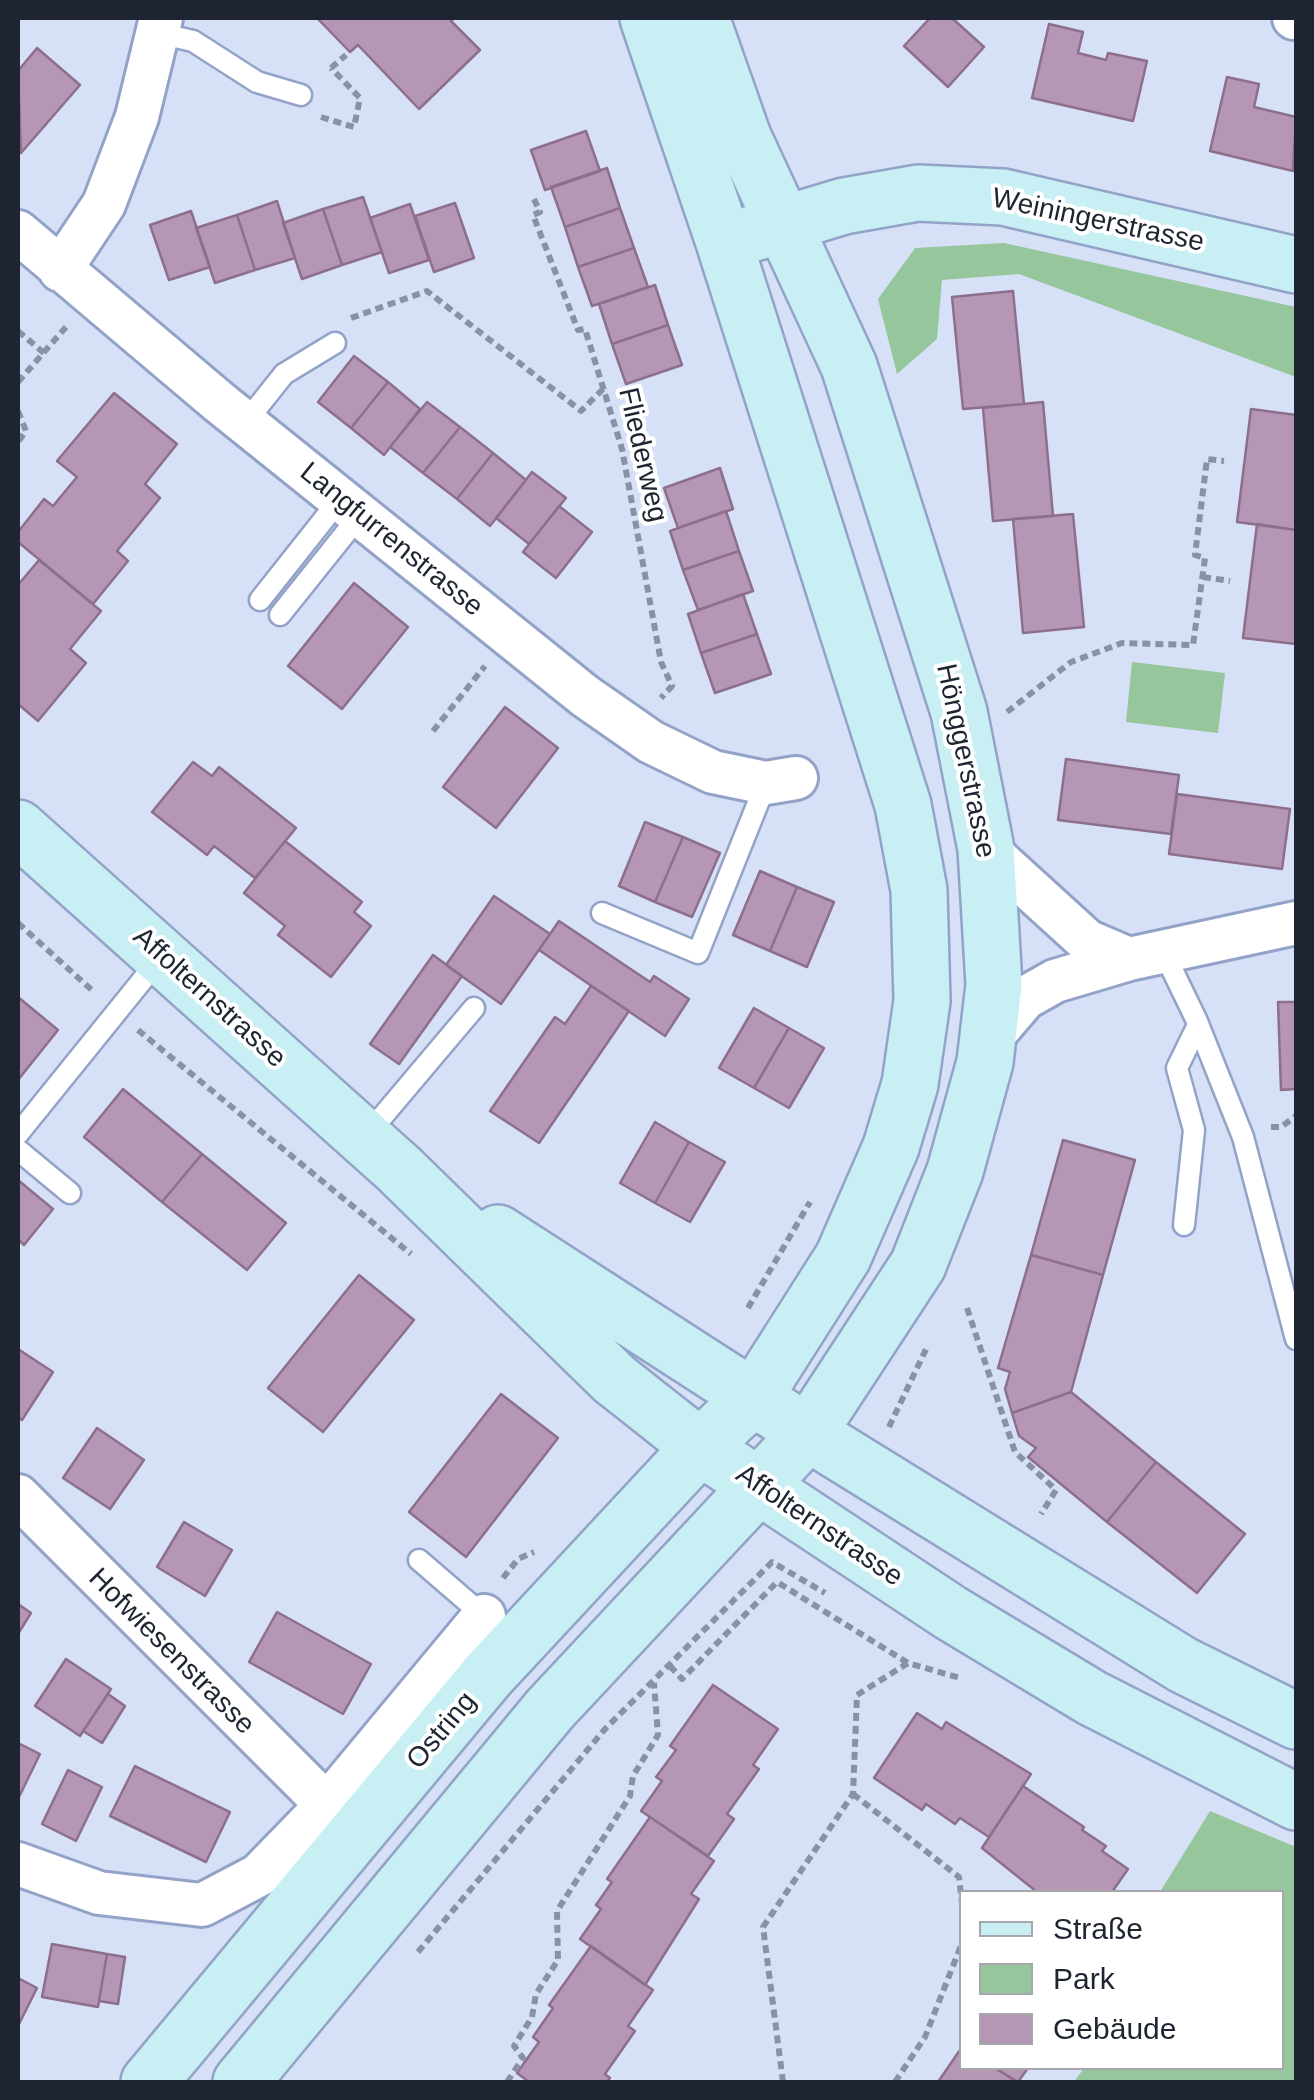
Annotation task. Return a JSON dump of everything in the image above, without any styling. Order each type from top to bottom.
[{"type":"main road","points":[[648,18],[724,242],[903,805],[919,890],[922,1001],[912,1068],[891,1147],[843,1257],[754,1397]]},
{"type":"main road","name":"Hönggerstrasse","points":[[701,18],[743,137],[849,366],[925,594],[960,712],[986,849],[994,985],[988,1042],[955,1171],[918,1265],[808,1434],[758,1486]]},
{"type":"main road","name":"Weiningerstrasse","points":[[724,242],[844,206],[918,193],[1004,197],[1296,264]]},
{"type":"main road","name":"Affolternstrasse","points":[[18,828],[382,1153],[614,1379],[700,1447],[950,1613],[1092,1698],[1296,1802]]},
{"type":"main road","name":"Affolternstrasse","points":[[382,1153],[808,1434],[1183,1666],[1296,1721]]},
{"type":"main road","name":"Ostring","points":[[149,2082],[488,1675],[700,1447],[754,1397]]},
{"type":"main road","points":[[241,2082],[550,1708],[758,1486]]},
{"type":"street","points":[[60,270],[104,204],[138,117],[160,25]]},
{"type":"street","name":"Langfurrenstrasse","points":[[18,232],[245,422],[586,696],[651,742],[713,772],[781,780]]},
{"type":"street","points":[[986,849],[1087,941],[1146,956]]},
{"type":"street","points":[[988,1042],[1025,998],[1055,981],[1146,956],[1296,923]]},
{"type":"street","name":"Hofwiesenstrasse","points":[[18,1496],[327,1805]]},
{"type":"street","points":[[18,1864],[99,1893],[202,1905],[259,1875],[327,1805],[484,1616]]},
{"type":"lane","points":[[160,25],[257,82],[301,95]]},
{"type":"lane","points":[[245,422],[284,374],[337,333]]},
{"type":"lane","points":[[260,600],[350,507]]},
{"type":"lane","points":[[280,615],[350,507]]},
{"type":"lane","points":[[602,913],[698,954],[781,780]]},
{"type":"lane","points":[[18,1134],[162,956]]},
{"type":"lane","points":[[1146,956],[1198,1025],[1243,1137],[1296,1339]]},
{"type":"lane","points":[[382,1153],[474,1008]]},
{"type":"lane","points":[[1184,1224],[1194,1130],[1177,1068],[1198,1025]]},
{"type":"lane","points":[[18,1150],[70,1192]]},
{"type":"lane","points":[[419,1560],[484,1616]]},
{"type":"path","name":"Fliederweg","points":[[534,199],[540,212],[532,215],[578,330],[585,329],[622,449],[661,662],[672,686],[660,699],[652,693]]},
{"type":"path","points":[[337,333],[428,291],[580,411],[603,390]]},
{"type":"path","points":[[18,382],[76,317]]},
{"type":"path","points":[[18,330],[44,352]]},
{"type":"path","points":[[18,410],[26,431],[18,442]]},
{"type":"path","points":[[996,724],[1040,681],[1070,662],[1122,643],[1193,645],[1206,558],[1195,555],[1207,459],[1224,461]]},
{"type":"path","points":[[1203,577],[1230,582]]},
{"type":"path","points":[[432,731],[497,651]]},
{"type":"path","points":[[18,923],[115,1012],[422,1263]]},
{"type":"path","points":[[747,1310],[816,1193]]},
{"type":"path","points":[[967,1308],[1015,1452],[1056,1490],[1041,1514]]},
{"type":"path","points":[[406,1966],[605,1729],[772,1562]]},
{"type":"path","points":[[670,1666],[682,1679],[777,1582],[908,1663],[976,1682]]},
{"type":"path","points":[[783,2082],[762,1927],[853,1794],[857,1695],[908,1663]]},
{"type":"path","points":[[506,2082],[523,2058],[514,2046],[532,2017],[536,1994],[558,1960],[556,1912],[630,1796],[632,1776],[658,1735],[654,1682]]},
{"type":"path","points":[[853,1794],[959,1877],[960,1890]]},
{"type":"path","points":[[894,2082],[925,2037],[959,1951]]},
{"type":"green space","points":[[1004,243],[1296,307],[1296,377],[1019,274],[942,280],[937,339],[897,374],[878,299],[915,248]]},
{"type":"green space","points":[[1132,662],[1225,673],[1218,733],[1126,722]]},
{"type":"green space","points":[[1210,1811],[1296,1847],[1296,2082],[1074,2082],[1083,2070],[1284,2070],[1284,1890],[1161,1890]]},
{"type":"building","points":[[317,18],[454,18],[451,21],[480,50],[419,109],[358,45],[350,52]]},
{"type":"building","points":[[930,18],[952,18],[984,47],[948,87],[904,46]]},
{"type":"building","points":[[1049,24],[1083,32],[1078,53],[1106,60],[1108,53],[1147,61],[1133,121],[1032,98]]},
{"type":"building","points":[[37,48],[80,85],[21,153],[18,71]]},
{"type":"building","points":[[1227,77],[1259,84],[1254,107],[1296,117],[1293,171],[1210,151]]},
{"type":"building","points":[[586,131],[600,171],[545,190],[531,150]]},
{"type":"building","points":[[607,168],[620,208],[565,227],[551,187]]},
{"type":"building","points":[[363,197],[382,252],[342,265],[323,209]]},
{"type":"building","points":[[277,201],[295,258],[255,270],[237,215]]},
{"type":"building","points":[[455,203],[474,258],[434,272],[415,216]]},
{"type":"building","points":[[410,204],[429,260],[389,273],[370,218]]},
{"type":"building","points":[[620,208],[634,248],[578,267],[565,227]]},
{"type":"building","points":[[323,209],[342,265],[302,279],[283,223]]},
{"type":"building","points":[[191,211],[210,267],[169,280],[150,225]]},
{"type":"building","points":[[237,215],[255,270],[215,283],[196,228]]},
{"type":"building","points":[[634,248],[648,287],[592,306],[578,267]]},
{"type":"building","points":[[655,285],[668,325],[612,344],[599,304]]},
{"type":"building","points":[[1013,291],[1024,404],[963,409],[952,297]]},
{"type":"building","points":[[668,325],[682,365],[626,384],[612,344]]},
{"type":"building","points":[[354,356],[388,382],[351,428],[318,402]]},
{"type":"building","points":[[388,382],[420,409],[384,455],[351,428]]},
{"type":"building","points":[[114,393],[177,444],[145,484],[160,498],[117,551],[128,561],[93,604],[18,542],[18,532],[44,499],[53,506],[77,477],[57,461]]},
{"type":"building","points":[[427,402],[460,427],[423,473],[390,447]]},
{"type":"building","points":[[1043,402],[1053,516],[993,521],[983,408]]},
{"type":"building","points":[[1251,409],[1296,415],[1296,530],[1237,522]]},
{"type":"building","points":[[460,427],[493,453],[457,499],[423,473]]},
{"type":"building","points":[[493,453],[526,480],[490,526],[457,499]]},
{"type":"building","points":[[720,468],[733,509],[678,528],[664,488]]},
{"type":"building","points":[[532,472],[566,498],[529,544],[496,518]]},
{"type":"building","points":[[559,506],[592,532],[556,578],[523,552]]},
{"type":"building","points":[[726,511],[739,551],[683,570],[670,531]]},
{"type":"building","points":[[1073,514],[1084,627],[1023,633],[1013,519]]},
{"type":"building","points":[[1257,524],[1296,530],[1296,644],[1243,638]]},
{"type":"building","points":[[739,551],[753,591],[698,610],[683,570]]},
{"type":"building","points":[[39,560],[101,611],[70,649],[86,663],[38,721],[18,704],[18,585]]},
{"type":"building","points":[[354,583],[408,627],[342,709],[288,666]]},
{"type":"building","points":[[743,594],[757,634],[701,653],[688,614]]},
{"type":"building","points":[[757,634],[771,674],[715,693],[701,653]]},
{"type":"building","points":[[505,707],[558,748],[496,828],[443,787]]},
{"type":"building","points":[[1066,759],[1179,775],[1171,834],[1058,820]]},
{"type":"building","points":[[193,762],[212,776],[219,767],[296,828],[255,878],[214,846],[207,855],[152,812]]},
{"type":"building","points":[[1177,794],[1290,809],[1282,869],[1169,854]]},
{"type":"building","points":[[645,822],[683,837],[655,902],[619,886]]},
{"type":"building","points":[[683,837],[720,853],[692,917],[655,902]]},
{"type":"building","points":[[285,841],[362,902],[354,912],[371,926],[331,977],[278,935],[285,926],[244,893]]},
{"type":"building","points":[[760,871],[797,887],[770,951],[733,935]]},
{"type":"building","points":[[797,887],[834,902],[807,967],[770,951]]},
{"type":"building","points":[[494,896],[550,934],[501,1004],[446,965]]},
{"type":"building","points":[[559,921],[650,982],[654,976],[689,999],[665,1036],[539,950]]},
{"type":"building","points":[[433,955],[462,976],[399,1064],[370,1044]]},
{"type":"building","points":[[591,986],[629,1011],[539,1143],[490,1111],[555,1017],[565,1024]]},
{"type":"building","points":[[18,997],[58,1030],[18,1080]]},
{"type":"building","points":[[1278,1002],[1296,1002],[1296,1089],[1281,1090]]},
{"type":"building","points":[[754,1008],[789,1028],[754,1088],[719,1068]]},
{"type":"building","points":[[789,1028],[824,1048],[789,1108],[754,1088]]},
{"type":"building","points":[[123,1089],[202,1154],[162,1202],[84,1137]]},
{"type":"building","points":[[655,1122],[689,1142],[655,1203],[620,1183]]},
{"type":"building","points":[[1063,1140],[1135,1160],[1103,1275],[1031,1255]]},
{"type":"building","points":[[689,1142],[725,1162],[690,1222],[655,1203]]},
{"type":"building","points":[[202,1154],[286,1223],[247,1270],[162,1202]]},
{"type":"building","points":[[18,1180],[53,1209],[24,1245],[18,1239]]},
{"type":"building","points":[[1031,1255],[1103,1275],[1071,1392],[1012,1413],[1005,1389],[1010,1372],[998,1368]]},
{"type":"building","points":[[359,1275],[414,1320],[323,1432],[268,1388]]},
{"type":"building","points":[[18,1349],[53,1372],[22,1420],[18,1417]]},
{"type":"building","points":[[1071,1392],[1156,1462],[1107,1522],[1028,1457],[1036,1448],[1019,1436],[1012,1413]]},
{"type":"building","points":[[501,1394],[558,1438],[466,1557],[409,1512]]},
{"type":"building","points":[[97,1428],[144,1460],[110,1509],[63,1478]]},
{"type":"building","points":[[1156,1462],[1245,1534],[1197,1593],[1107,1522]]},
{"type":"building","points":[[184,1522],[232,1550],[205,1596],[157,1567]]},
{"type":"building","points":[[18,1604],[31,1613],[18,1634]]},
{"type":"building","points":[[277,1612],[371,1664],[343,1714],[249,1662]]},
{"type":"building","points":[[66,1659],[111,1689],[80,1736],[35,1706]]},
{"type":"building","points":[[713,1685],[778,1729],[753,1765],[759,1769],[727,1814],[734,1819],[708,1856],[641,1811],[662,1781],[656,1777],[676,1750],[670,1746]]},
{"type":"building","points":[[108,1694],[125,1706],[102,1743],[83,1731]]},
{"type":"building","points":[[917,1713],[942,1729],[946,1722],[1031,1774],[989,1837],[960,1818],[955,1824],[926,1804],[922,1810],[874,1778]]},
{"type":"building","points":[[18,1743],[40,1754],[18,1799]]},
{"type":"building","points":[[135,1766],[230,1812],[206,1862],[110,1816]]},
{"type":"building","points":[[68,1770],[102,1787],[76,1841],[42,1824]]},
{"type":"building","points":[[1023,1786],[1084,1827],[1082,1830],[1106,1846],[1102,1851],[1128,1869],[1113,1890],[1034,1890],[982,1848]]},
{"type":"building","points":[[650,1817],[714,1861],[691,1894],[699,1899],[645,1985],[580,1939],[601,1909],[596,1905],[612,1882],[607,1879]]},
{"type":"building","points":[[52,1944],[107,1954],[98,2007],[42,1997]]},
{"type":"building","points":[[591,1946],[653,1990],[628,2026],[635,2031],[605,2074],[610,2078],[607,2082],[529,2082],[517,2073],[539,2042],[533,2037],[553,2008],[549,2005]]},
{"type":"building","points":[[107,1954],[125,1957],[118,2004],[99,2001]]},
{"type":"building","points":[[18,1978],[37,1988],[18,2026]]},
{"type":"building","points":[[959,2051],[959,2070],[998,2070],[1017,2082],[938,2082]]},
{"type":"building","points":[[998,2070],[1027,2070],[1018,2082]]}]
